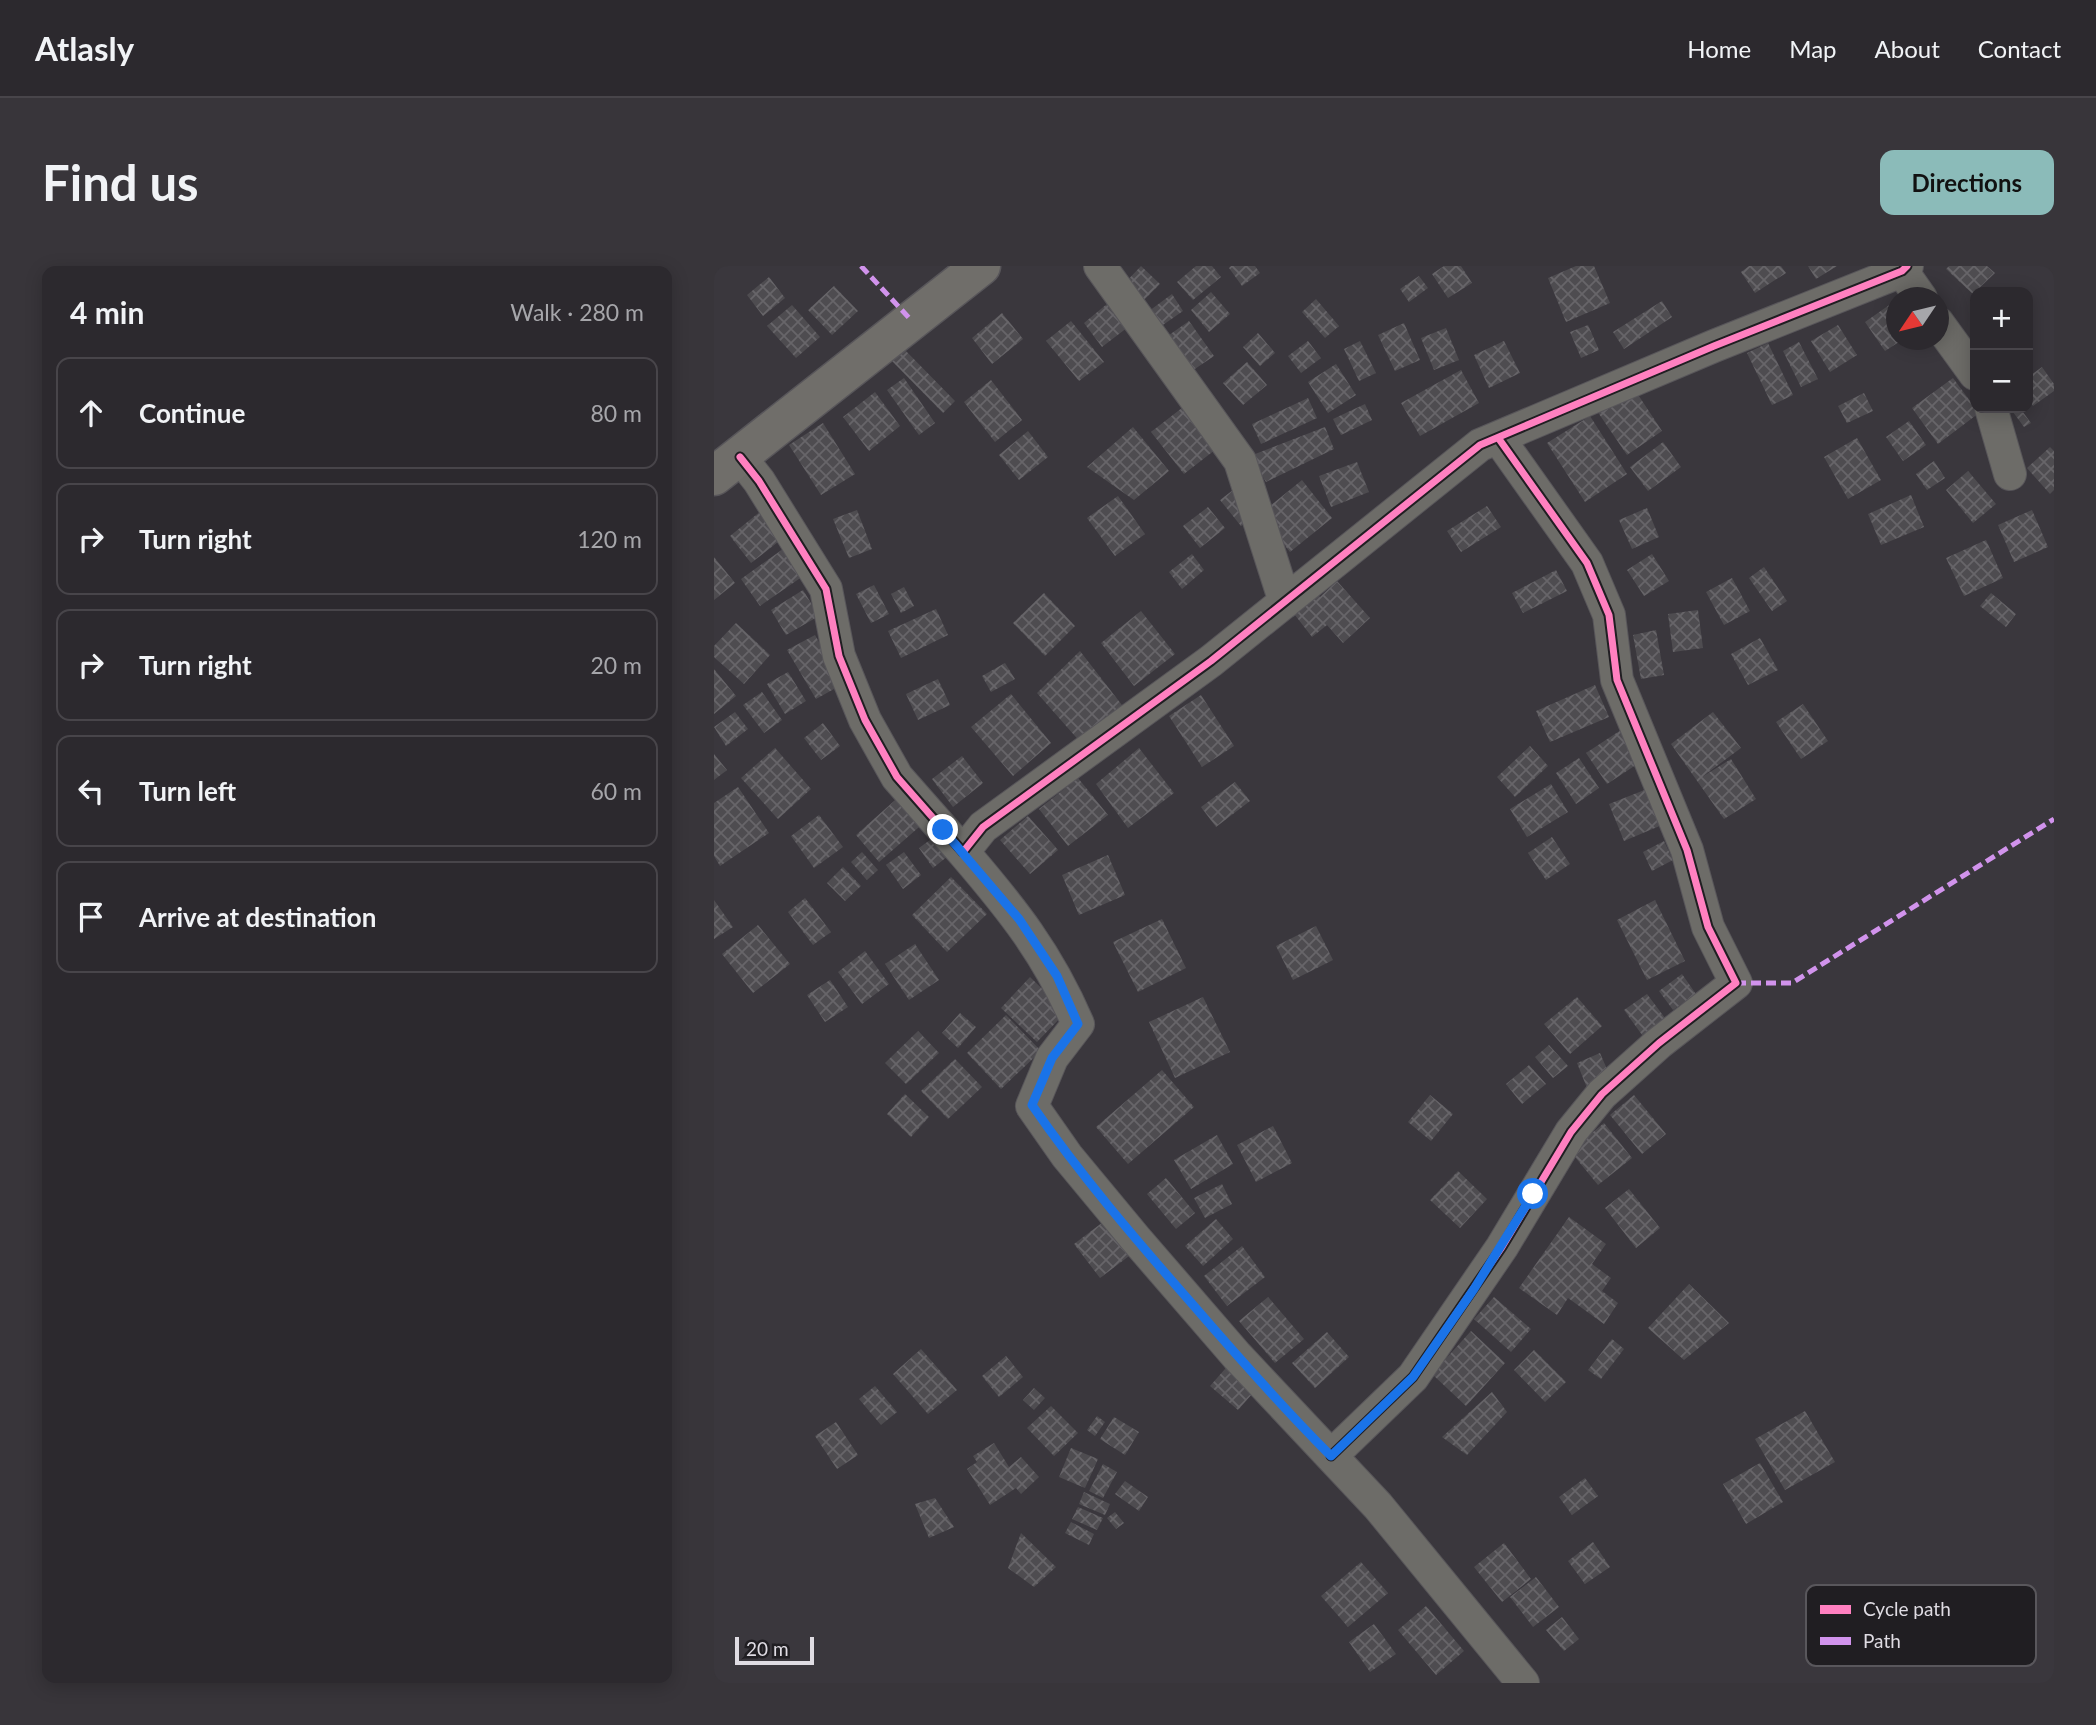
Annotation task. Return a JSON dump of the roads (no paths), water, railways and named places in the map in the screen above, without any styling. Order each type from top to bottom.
[{"type":"main road","points":[[727,467],[981,266]]},
{"type":"street","points":[[1100,266],[1240,461],[1285,601]]},
{"type":"street","points":[[962,852],[983,827],[1211,661],[1480,445],[1904,269],[1914,287]]},
{"type":"street","points":[[1949,338],[1970,367]]},
{"type":"street","points":[[1992,413],[2010,474]]},
{"type":"street","points":[[1331,1456],[1413,1377],[1502,1247],[1571,1132],[1602,1094],[1659,1043],[1736,984],[1708,927],[1687,850],[1616,680],[1609,615],[1587,563],[1499,439]]},
{"type":"street","points":[[727,467],[760,481],[826,589],[839,656],[865,720],[897,777],[1019,919],[1057,976],[1078,1024],[1052,1058],[1032,1105],[1067,1156],[1135,1238],[1237,1356],[1378,1506],[1523,1683]]}]
